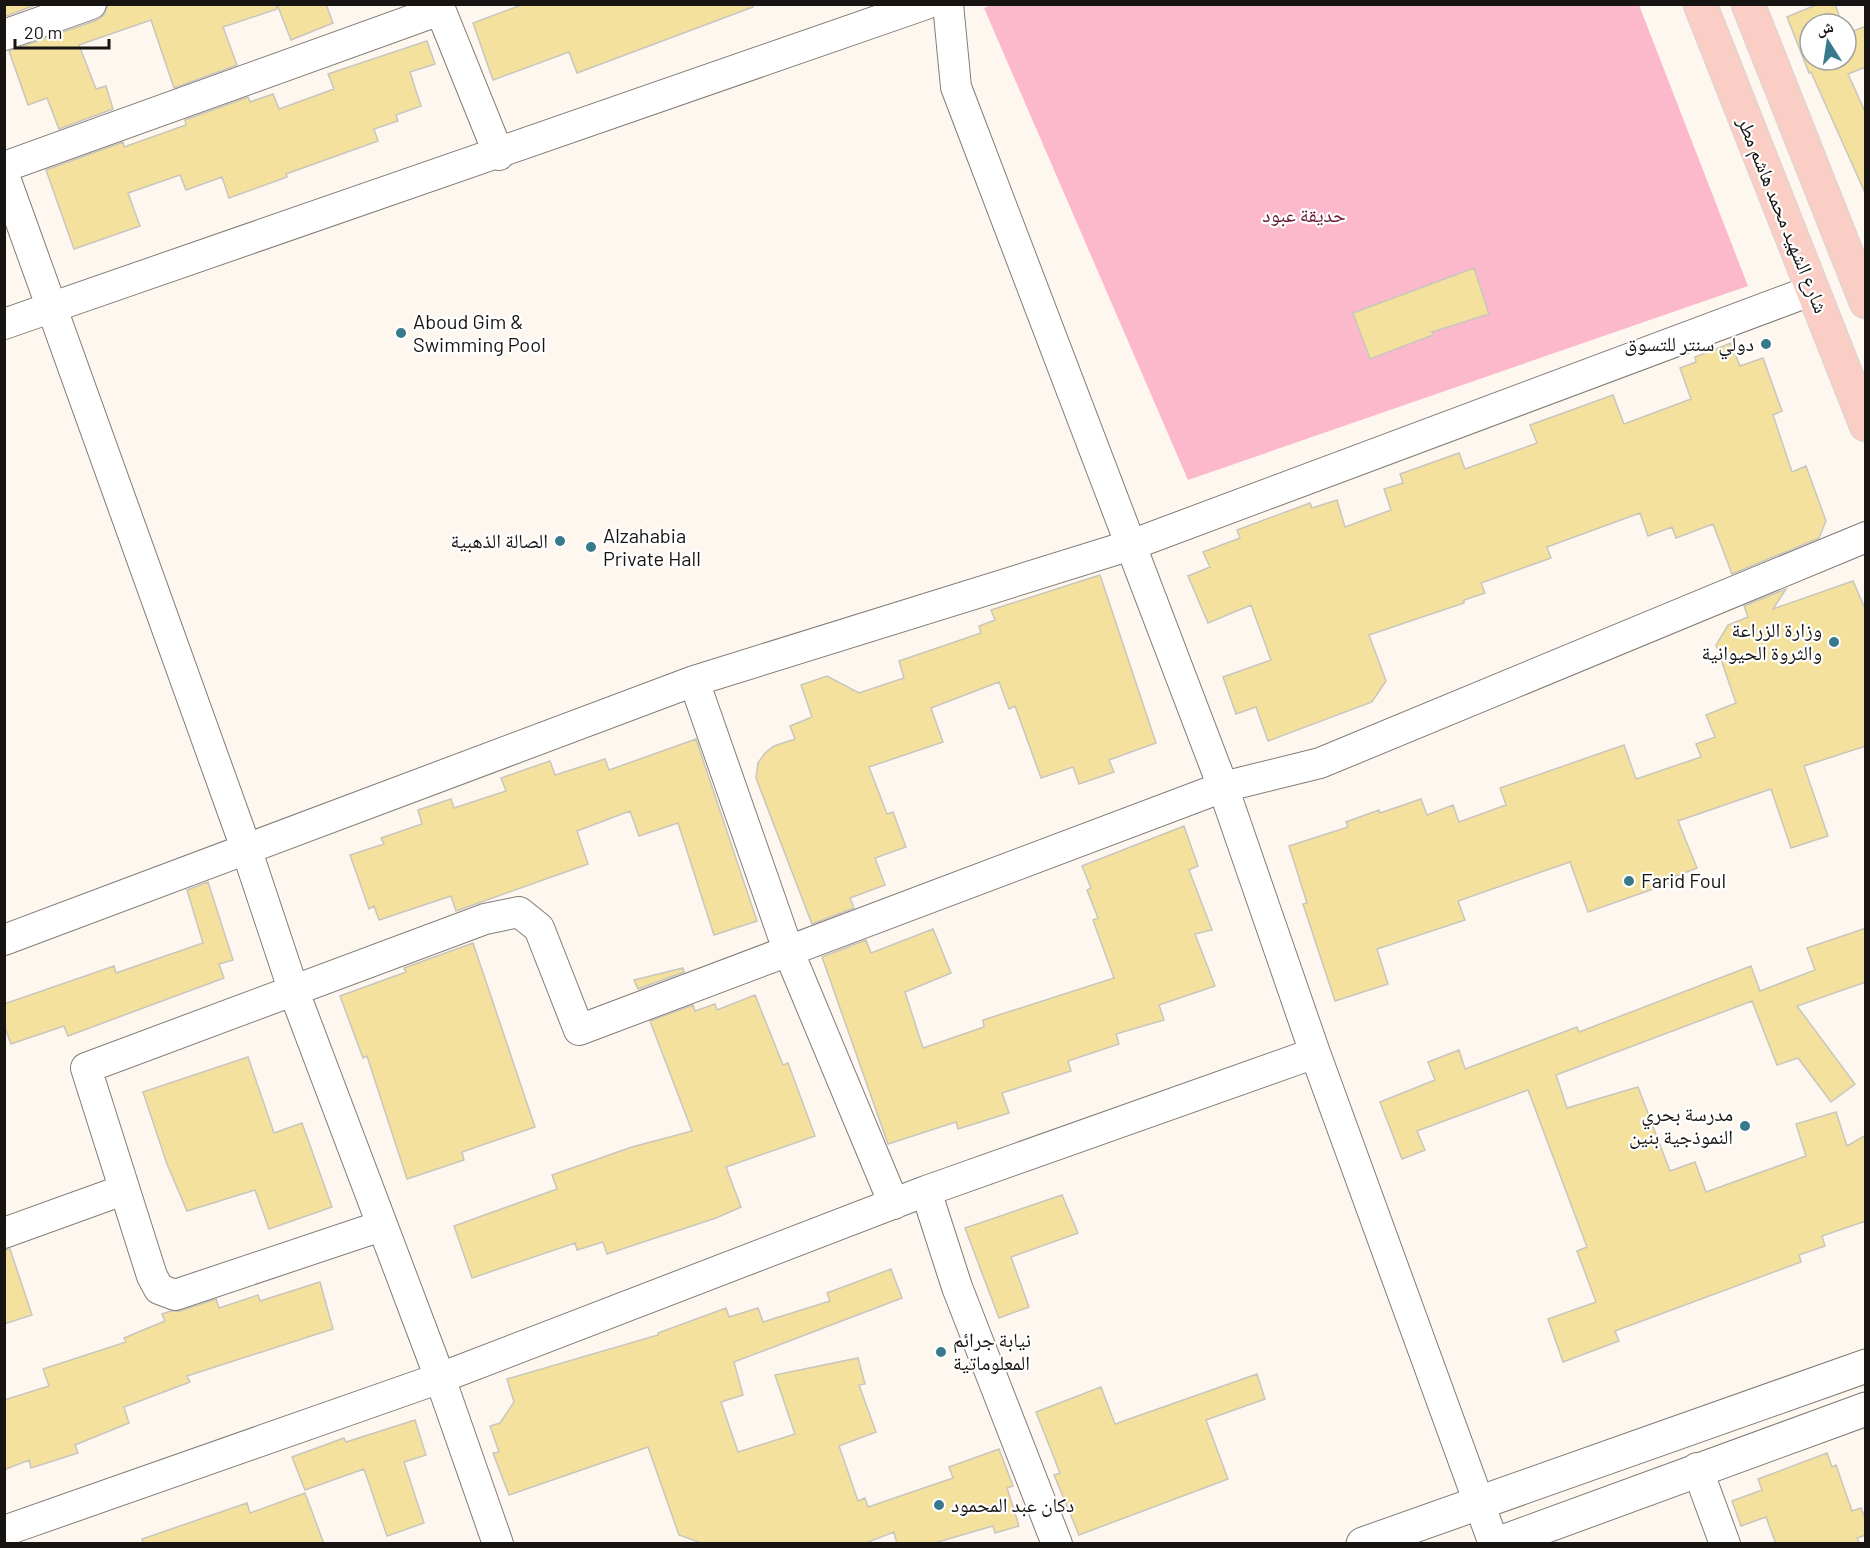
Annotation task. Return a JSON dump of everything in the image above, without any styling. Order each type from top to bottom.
[{"type":"main road","name":"شارع الشهيد محمد هاشم مطر","points":[[1700,4],[1866,425]]},
{"type":"main road","points":[[1748,4],[1866,302]]},
{"type":"street","points":[[4,35],[91,4]]},
{"type":"street","points":[[4,324],[499,155],[926,4]]},
{"type":"street","points":[[948,4],[956,87],[1224,787],[1315,1053],[1496,1544],[1697,1468],[1866,1409]]},
{"type":"street","points":[[4,167],[439,7],[499,155]]},
{"type":"street","points":[[4,175],[247,851],[293,989],[440,1378],[498,1544]]},
{"type":"street","points":[[4,940],[247,851],[694,681],[1131,544],[1813,290]]},
{"type":"street","points":[[381,1226],[175,1295],[159,1289],[152,1276],[123,1190],[86,1068],[485,919],[519,912],[539,928],[579,1030],[1224,787],[1320,763],[1866,537]]},
{"type":"street","points":[[694,681],[788,950],[894,1204]]},
{"type":"street","points":[[4,1531],[440,1378],[926,1191],[1315,1053]]},
{"type":"street","points":[[4,1233],[123,1190]]},
{"type":"street","points":[[926,1191],[957,1287],[1058,1544]]},
{"type":"street","points":[[1364,1544],[1866,1366]]},
{"type":"street","points":[[1697,1468],[1725,1544]]},
{"type":"green space","name":"حديقة عبود","points":[[995,4],[1639,5],[1748,286],[1188,480],[984,8]]},
{"type":"building","points":[[4,4],[38,4],[4,17]]},
{"type":"building","points":[[108,4],[276,4],[277,9],[223,27],[237,65],[174,88],[151,20],[79,45],[96,89],[106,86],[113,109],[59,129],[47,98],[28,105],[9,51],[97,20],[104,15]]},
{"type":"building","points":[[277,4],[326,4],[333,23],[291,40]]},
{"type":"building","points":[[524,4],[752,4],[753,7],[577,73],[569,52],[493,80],[473,23]]},
{"type":"building","points":[[1818,4],[1835,4],[1838,12],[1799,12]]},
{"type":"building","points":[[1798,12],[1798,45],[1787,17]]},
{"type":"building","points":[[1866,26],[1866,67],[1858,70],[1858,29]]},
{"type":"building","points":[[427,41],[435,64],[410,72],[421,106],[396,115],[398,121],[374,129],[378,141],[286,174],[287,177],[229,198],[222,177],[186,190],[180,175],[128,193],[140,226],[74,249],[46,170],[123,142],[124,147],[186,125],[185,120],[248,97],[250,102],[273,94],[279,109],[334,89],[328,74]]},
{"type":"building","points":[[1811,72],[1853,72],[1848,74],[1866,114],[1866,195]]},
{"type":"building","points":[[1474,268],[1489,314],[1432,332],[1433,335],[1370,359],[1353,313]]},
{"type":"building","points":[[1731,343],[1740,366],[1763,358],[1782,411],[1773,415],[1792,472],[1806,466],[1826,521],[1819,538],[1732,574],[1713,524],[1676,538],[1672,527],[1648,536],[1640,513],[1547,547],[1551,558],[1481,583],[1485,593],[1464,600],[1464,603],[1369,635],[1386,681],[1372,702],[1268,741],[1256,707],[1236,714],[1223,677],[1271,660],[1251,605],[1208,623],[1188,576],[1210,567],[1203,552],[1240,538],[1237,530],[1310,503],[1312,508],[1337,500],[1345,527],[1391,510],[1384,489],[1403,483],[1400,474],[1459,453],[1465,469],[1537,443],[1530,425],[1613,395],[1624,424],[1691,399],[1680,368],[1696,362],[1695,357]]},
{"type":"building","points":[[1100,575],[1156,743],[1109,760],[1114,772],[1079,784],[1073,767],[1041,778],[1015,706],[1009,709],[999,682],[931,708],[943,742],[869,767],[887,814],[893,812],[906,847],[875,858],[885,885],[850,898],[854,908],[812,924],[756,778],[758,763],[765,753],[774,746],[795,739],[790,726],[812,717],[801,685],[827,676],[859,693],[904,678],[899,661],[981,633],[979,626],[995,620],[991,610]]},
{"type":"building","points":[[1853,581],[1866,611],[1866,746],[1804,766],[1828,836],[1791,848],[1771,789],[1678,821],[1697,868],[1671,878],[1673,882],[1588,912],[1570,862],[1458,901],[1465,920],[1377,949],[1388,984],[1335,1001],[1303,904],[1307,903],[1289,846],[1348,827],[1346,822],[1379,810],[1380,813],[1421,799],[1427,815],[1453,805],[1459,822],[1506,805],[1500,788],[1624,745],[1636,779],[1701,757],[1696,744],[1715,737],[1706,715],[1736,703],[1716,645],[1728,625],[1748,617],[1744,606],[1786,589],[1773,609]]},
{"type":"building","points":[[696,739],[757,921],[714,935],[678,823],[639,836],[630,811],[577,831],[588,864],[456,911],[451,896],[379,920],[374,906],[369,909],[350,855],[384,844],[381,838],[422,824],[418,810],[451,799],[454,808],[506,791],[501,778],[550,761],[555,775],[605,759],[609,770]]},
{"type":"building","points":[[1184,826],[1198,866],[1189,870],[1212,930],[1195,934],[1215,986],[1159,1005],[1164,1020],[1116,1034],[1119,1044],[1068,1061],[1071,1071],[1002,1093],[1009,1113],[958,1129],[956,1122],[888,1144],[822,957],[866,940],[871,953],[933,929],[951,973],[905,992],[923,1048],[984,1027],[983,1020],[1114,978],[1093,920],[1098,918],[1087,890],[1091,888],[1082,866]]},
{"type":"building","points":[[208,882],[233,960],[219,964],[224,978],[68,1036],[64,1026],[11,1044],[4,1025],[4,1004],[114,966],[116,973],[203,943],[187,890]]},
{"type":"building","points":[[1866,928],[1866,982],[1797,1006],[1855,1084],[1831,1102],[1798,1058],[1777,1065],[1752,1001],[1556,1075],[1567,1108],[1638,1087],[1670,1171],[1695,1162],[1706,1192],[1806,1156],[1796,1124],[1836,1112],[1847,1146],[1866,1135],[1866,1221],[1822,1236],[1825,1246],[1799,1255],[1801,1262],[1615,1331],[1619,1341],[1563,1362],[1548,1319],[1596,1302],[1577,1251],[1587,1247],[1528,1090],[1417,1131],[1425,1150],[1402,1159],[1380,1102],[1435,1080],[1428,1062],[1459,1050],[1465,1069],[1577,1027],[1579,1032],[1751,966],[1760,991],[1815,970],[1807,948]]},
{"type":"building","points":[[473,943],[535,1127],[462,1152],[464,1160],[407,1179],[367,1056],[363,1058],[340,996],[406,972],[404,968]]},
{"type":"building","points":[[683,968],[684,972],[638,989],[634,980]]},
{"type":"building","points":[[755,995],[783,1065],[788,1063],[815,1136],[726,1167],[741,1207],[716,1218],[607,1254],[603,1242],[577,1250],[575,1243],[472,1278],[454,1226],[557,1189],[552,1175],[632,1147],[692,1131],[650,1021],[693,1005],[695,1011],[715,1004],[717,1010]]},
{"type":"building","points":[[248,1057],[274,1133],[302,1123],[332,1207],[269,1229],[255,1190],[187,1211],[167,1164],[143,1092]]},
{"type":"building","points":[[1062,1195],[1078,1233],[1011,1257],[1029,1307],[999,1318],[965,1228]]},
{"type":"building","points":[[10,1249],[32,1315],[4,1324],[4,1250]]},
{"type":"building","points":[[891,1269],[902,1298],[734,1362],[743,1395],[721,1402],[738,1452],[795,1434],[775,1375],[858,1358],[865,1384],[859,1385],[876,1432],[839,1446],[858,1501],[865,1498],[868,1507],[953,1478],[949,1467],[999,1449],[1013,1486],[1007,1488],[1019,1526],[995,1533],[993,1526],[931,1544],[897,1544],[894,1532],[863,1544],[704,1544],[679,1535],[648,1447],[509,1495],[493,1453],[499,1452],[490,1426],[500,1423],[514,1402],[507,1379],[658,1335],[658,1333],[726,1308],[729,1317],[758,1308],[763,1322],[830,1301],[827,1293]]},
{"type":"building","points":[[320,1282],[333,1329],[187,1376],[190,1382],[124,1407],[129,1423],[75,1445],[78,1453],[31,1468],[29,1460],[4,1470],[4,1400],[49,1386],[43,1369],[126,1342],[124,1338],[165,1321],[162,1314],[171,1311],[180,1311],[216,1299],[219,1308],[258,1295],[260,1301]]},
{"type":"building","points":[[1257,1374],[1265,1399],[1206,1420],[1228,1479],[1079,1535],[1054,1475],[1060,1473],[1036,1412],[1101,1387],[1115,1424]]},
{"type":"building","points":[[415,1420],[426,1455],[404,1462],[424,1523],[387,1536],[364,1469],[305,1490],[292,1457],[344,1438],[346,1442]]},
{"type":"building","points":[[1827,1453],[1832,1467],[1836,1465],[1852,1511],[1861,1508],[1866,1521],[1866,1535],[1857,1538],[1860,1544],[1776,1544],[1766,1517],[1741,1526],[1732,1501],[1762,1490],[1758,1479]]},
{"type":"building","points":[[305,1493],[324,1544],[143,1544],[142,1539],[247,1503],[250,1513]]},
{"type":"place","name":"Aboud Gim & Swimming Pool","points":[[401,333]]},
{"type":"place","name":"دولي سنتر للتسوق","points":[[1766,344]]},
{"type":"place","name":"الصالة الذهبية","points":[[560,541]]},
{"type":"place","name":"Alzahabia Private Hall","points":[[591,547]]},
{"type":"place","name":"وزارة الزراعة والثروة الحيوانية","points":[[1834,642]]},
{"type":"place","name":"Farid Foul","points":[[1629,881]]},
{"type":"place","name":"مدرسة بحري النموذجية بنين","points":[[1745,1126]]},
{"type":"place","name":"نيابة جرائم المعلوماتية","points":[[941,1352]]},
{"type":"place","name":"دكان عبد المحمود","points":[[939,1505]]}]
